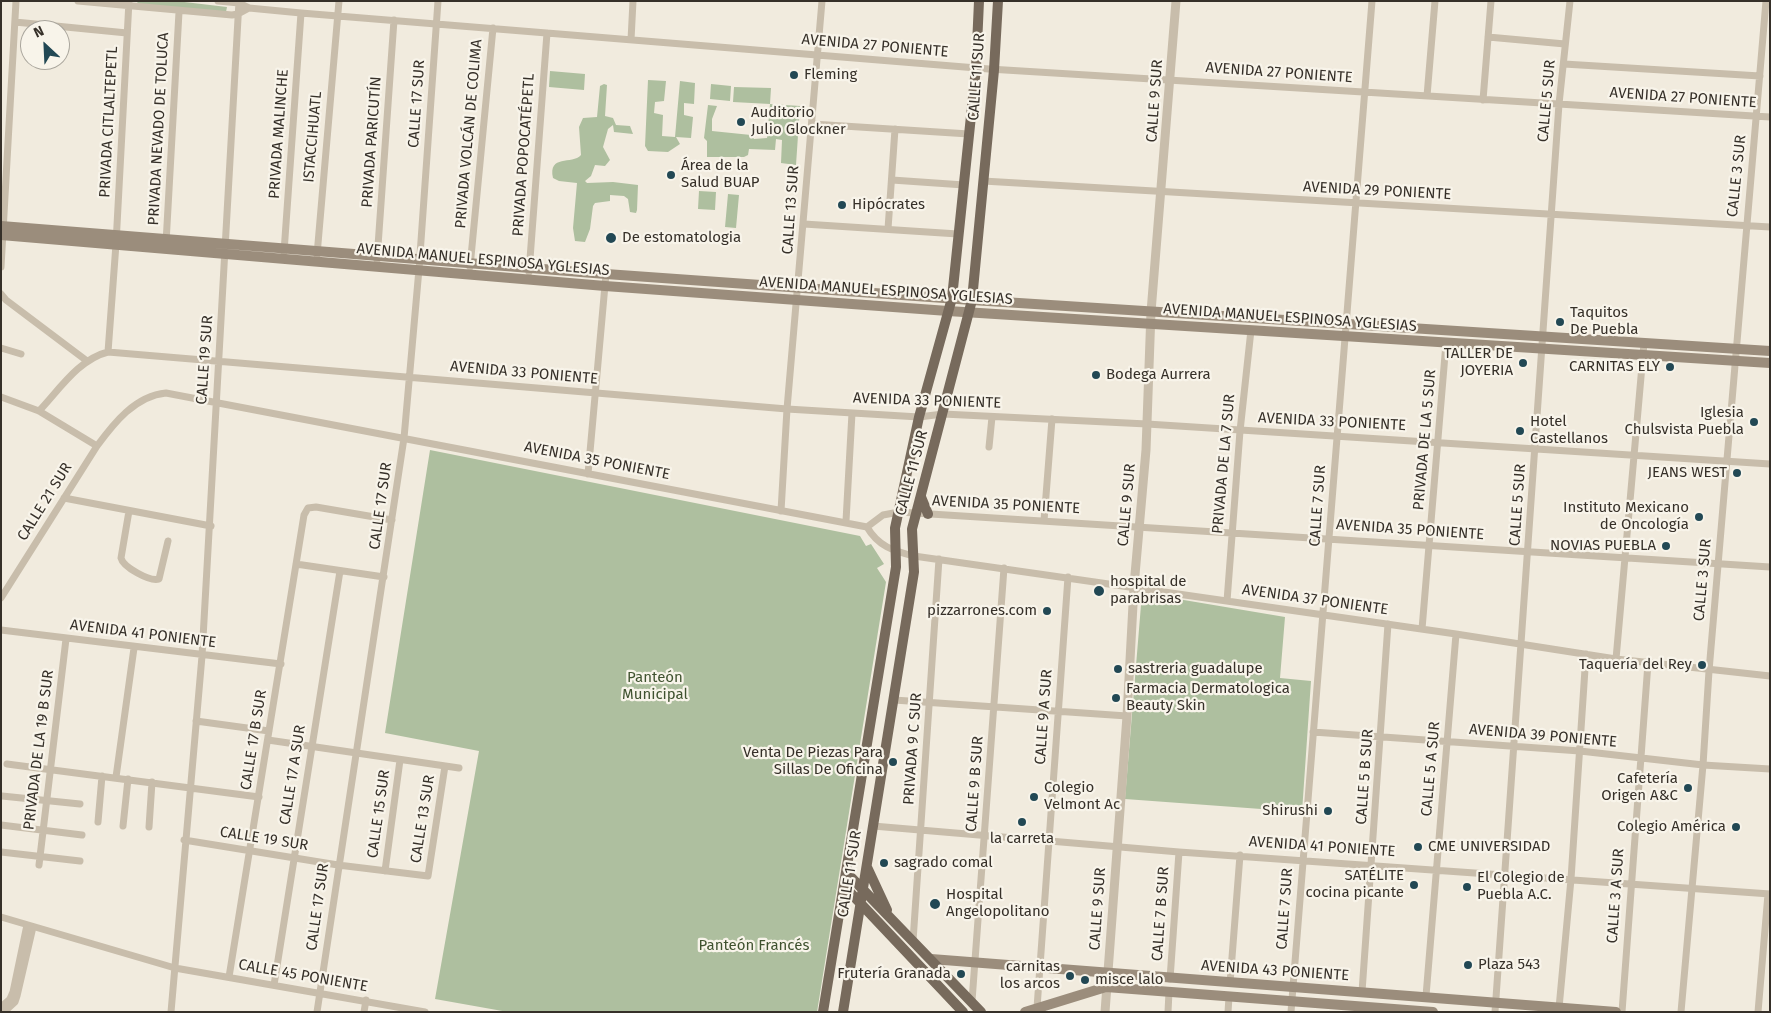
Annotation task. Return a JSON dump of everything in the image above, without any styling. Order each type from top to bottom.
[{"type":"main road","name":"CALLE 11 SUR","points":[[823,1012],[896,567],[895,528],[919,417],[952,298],[976,68],[979,1]]},
{"type":"main road","name":"CALLE 11 SUR","points":[[843,1012],[914,572],[912,529],[944,414],[972,300],[994,70],[998,1]]},
{"type":"main road","name":"AVENIDA MANUEL ESPINOSA YGLESIAS","points":[[3,230],[377,260],[419,269],[605,286],[969,313],[1446,343],[1644,343],[1770,351]]},
{"type":"main road","name":"AVENIDA MANUEL ESPINOSA YGLESIAS","points":[[377,260],[420,258],[606,274],[1344,325],[1543,343],[1643,355],[1770,363]]},
{"type":"main road","points":[[921,496],[924,508],[928,514]]},
{"type":"main road","points":[[867,867],[891,918]]},
{"type":"main road","points":[[846,872],[981,1012]]},
{"type":"main road","points":[[844,886],[963,1012]]},
{"type":"main road","name":"AVENIDA 43 PONIENTE","points":[[931,959],[1230,983],[1426,996],[1495,1007],[1560,1008],[1616,1012]]},
{"type":"main road","name":"AVENIDA 43 PONIENTE","points":[[1025,1012],[1106,987],[1229,997],[1291,1007],[1433,1012]]},
{"type":"street","points":[[1,267],[16,1]]},
{"type":"street","points":[[78,1],[128,4],[179,12],[238,14],[249,8]]},
{"type":"street","name":"AVENIDA 27 PONIENTE","points":[[218,1],[239,2],[249,8],[302,13],[994,70],[1770,117]]},
{"type":"street","name":"ISTACCIHUATL","points":[[317,255],[339,1]]},
{"type":"street","name":"CALLE 17 SUR","points":[[317,1012],[404,438],[420,258],[438,1]]},
{"type":"street","points":[[631,40],[632,1]]},
{"type":"street","name":"CALLE 13 SUR","points":[[781,511],[787,409],[798,299],[822,1]]},
{"type":"street","name":"CALLE 9 SUR","points":[[1105,1012],[1147,424],[1151,312],[1176,1]]},
{"type":"street","name":"CALLE 7 SUR","points":[[1291,1007],[1330,539],[1344,325],[1372,1]]},
{"type":"street","points":[[1427,96],[1435,1]]},
{"type":"street","points":[[1483,100],[1491,1]]},
{"type":"street","name":"CALLE 5 SUR","points":[[1495,1007],[1559,104],[1570,1]]},
{"type":"street","name":"CALLE 3 SUR","points":[[1680,1012],[1703,765],[1746,225],[1760,76],[1766,44],[1766,1]]},
{"type":"street","name":"CALLE 19 SUR","points":[[171,1012],[184,840],[202,656],[211,526],[216,403],[220,362],[239,2]]},
{"type":"street","name":"PRIVADA CITLALTEPETL","points":[[116,239],[128,4]]},
{"type":"street","name":"PRIVADA NEVADO DE TOLUCA","points":[[166,243],[179,12]]},
{"type":"street","name":"PRIVADA MALINCHE","points":[[284,252],[302,13]]},
{"type":"street","name":"PRIVADA PARICUTÍN","points":[[377,260],[394,20]]},
{"type":"street","points":[[15,22],[127,32]]},
{"type":"street","name":"PRIVADA VOLCÁN DE COLIMA","points":[[470,273],[493,28]]},
{"type":"street","name":"PRIVADA POPOCATÉPETL","points":[[528,278],[547,33]]},
{"type":"street","points":[[1488,37],[1565,44]]},
{"type":"street","points":[[1564,64],[1760,76]]},
{"type":"street","points":[[812,124],[969,134]]},
{"type":"street","points":[[888,230],[895,129]]},
{"type":"street","points":[[892,180],[964,185]]},
{"type":"street","name":"AVENIDA 29 PONIENTE","points":[[984,181],[1770,227]]},
{"type":"street","points":[[804,224],[958,234]]},
{"type":"street","points":[[108,352],[116,239]]},
{"type":"street","points":[[588,474],[606,274]]},
{"type":"street","points":[[1,294],[6,300],[87,361],[39,411]]},
{"type":"street","name":"PRIVADA DE LA 7 SUR","points":[[1227,601],[1240,431],[1251,330]]},
{"type":"street","name":"PRIVADA DE LA 5 SUR","points":[[1422,629],[1446,343]]},
{"type":"street","points":[[1616,659],[1644,343]]},
{"type":"street","points":[[1,348],[21,354]]},
{"type":"street","name":"AVENIDA 33 PONIENTE","points":[[87,361],[97,355],[108,352],[787,409],[919,417],[944,414],[1147,424],[1770,464]]},
{"type":"street","name":"AVENIDA 35 PONIENTE","points":[[97,446],[123,415],[154,394],[166,393],[781,511],[846,521],[867,527],[883,515],[899,512],[1770,567]]},
{"type":"street","points":[[1,397],[39,411],[97,446]]},
{"type":"street","points":[[846,521],[852,413]]},
{"type":"street","points":[[989,447],[992,417]]},
{"type":"street","points":[[1044,520],[1052,419]]},
{"type":"street","name":"CALLE 21 SUR","points":[[1,598],[97,446]]},
{"type":"street","points":[[64,498],[211,526]]},
{"type":"street","name":"CALLE 17 B SUR","points":[[229,977],[304,515],[308,508],[316,507],[392,520]]},
{"type":"street","points":[[129,511],[121,558],[124,564],[152,580],[159,579],[168,541]]},
{"type":"street","name":"AVENIDA 37 PONIENTE","points":[[867,527],[877,540],[896,552],[914,556],[1134,586],[1616,659],[1709,671],[1770,676]]},
{"type":"street","name":"PRIVADA 9 C SUR","points":[[913,941],[939,559]]},
{"type":"street","points":[[296,564],[384,577]]},
{"type":"street","name":"CALLE 9 B SUR","points":[[972,1001],[986,835],[1004,568]]},
{"type":"street","name":"CALLE 17 A SUR","points":[[274,985],[340,571]]},
{"type":"street","name":"CALLE 9 A SUR","points":[[1037,1008],[1068,577]]},
{"type":"street","name":"CALLE 5 B SUR","points":[[1362,992],[1388,624]]},
{"type":"street","name":"AVENIDA 41 PONIENTE","points":[[1,630],[134,648],[281,664]]},
{"type":"street","name":"CALLE 5 A SUR","points":[[1426,996],[1456,634]]},
{"type":"street","name":"PRIVADA DE LA 19 B SUR","points":[[39,861],[66,639]]},
{"type":"street","points":[[116,777],[134,648]]},
{"type":"street","points":[[1560,1008],[1571,879],[1586,654]]},
{"type":"street","name":"CALLE 3 A SUR","points":[[1622,1012],[1648,663]]},
{"type":"street","points":[[894,700],[1127,716]]},
{"type":"street","points":[[196,720],[269,730]]},
{"type":"street","name":"AVENIDA 39 PONIENTE","points":[[1313,732],[1580,751],[1703,765],[1770,769]]},
{"type":"street","points":[[268,740],[459,768]]},
{"type":"street","name":"CALLE 15 SUR","points":[[385,871],[400,760]]},
{"type":"street","points":[[7,764],[259,797]]},
{"type":"street","name":"CALLE 13 SUR","points":[[428,876],[445,766]]},
{"type":"street","points":[[98,822],[102,776]]},
{"type":"street","points":[[122,826],[128,779]]},
{"type":"street","points":[[149,827],[152,782]]},
{"type":"street","points":[[2,796],[80,804]]},
{"type":"street","points":[[1,825],[82,835]]},
{"type":"street","name":"AVENIDA 41 PONIENTE","points":[[873,826],[1179,852],[1303,859],[1769,894]]},
{"type":"street","name":"CALLE 19 SUR","points":[[184,840],[338,865],[428,876]]},
{"type":"street","points":[[1,852],[39,861],[80,861]]},
{"type":"street","name":"CALLE 7 B SUR","points":[[1170,978],[1179,852]]},
{"type":"street","points":[[1230,983],[1240,855]]},
{"type":"street","points":[[1758,1012],[1769,894]]},
{"type":"street","points":[[1,916],[175,968]]},
{"type":"street","points":[[1,1008],[10,999],[13,992],[30,926]]},
{"type":"street","points":[[4,1012],[15,1002],[17,996],[30,926]]},
{"type":"street","name":"CALLE 45 PONIENTE","points":[[175,968],[366,1000],[425,1012]]},
{"type":"street","points":[[1168,1012],[1169,992]]},
{"type":"street","points":[[1228,1012],[1229,997]]},
{"type":"street","points":[[364,1012],[366,1000]]},
{"type":"green space","points":[[137,1],[176,1],[227,7],[226,12],[138,5]]},
{"type":"green space","points":[[550,71],[585,74],[584,90],[549,87]]},
{"type":"green space","points":[[648,80],[666,81],[664,101],[655,102],[654,113],[663,115],[662,136],[675,137],[680,81],[695,83],[694,104],[684,103],[684,115],[693,117],[691,138],[676,137],[680,144],[668,152],[648,151],[645,146]]},
{"type":"green space","points":[[711,84],[731,86],[730,101],[710,99]]},
{"type":"green space","points":[[607,85],[605,116],[613,118],[616,125],[630,126],[633,134],[614,132],[613,125],[608,129],[603,147],[610,160],[605,166],[595,165],[591,176],[585,181],[587,183],[613,182],[638,185],[637,210],[636,213],[630,212],[628,199],[624,196],[610,195],[610,201],[595,203],[593,206],[590,229],[585,242],[575,241],[573,228],[577,183],[559,181],[553,178],[552,171],[557,163],[577,158],[581,155],[579,127],[583,118],[597,117],[600,86]]},
{"type":"green space","points":[[734,87],[771,88],[770,104],[733,102]]},
{"type":"green space","points":[[770,104],[800,106],[796,165],[781,163],[782,140],[776,139],[775,150],[749,149],[748,155],[744,157],[707,157],[707,141],[704,138],[708,105],[717,106],[712,119],[712,131],[751,135],[754,139],[767,138]]},
{"type":"green space","points":[[699,191],[716,192],[715,210],[698,209]]},
{"type":"green space","points":[[728,194],[739,195],[736,228],[725,227]]},
{"type":"green space","name":"Panteón Municipal","points":[[430,450],[860,536],[866,546],[871,544],[884,564],[877,568],[886,582],[817,1012],[508,1012],[435,999],[479,751],[385,733]]},
{"type":"green space","points":[[1142,593],[1285,617],[1280,678],[1311,681],[1302,812],[1125,799]]},
{"type":"place","name":"Fleming","points":[[794,75]]},
{"type":"place","name":"Auditorio Julio Glockner","points":[[741,122]]},
{"type":"place","name":"Área de la Salud BUAP","points":[[671,175]]},
{"type":"place","name":"Hipócrates","points":[[842,205]]},
{"type":"place","name":"De estomatologia","points":[[611,238]]},
{"type":"place","name":"Taquitos De Puebla","points":[[1560,322]]},
{"type":"place","name":"TALLER DE JOYERIA","points":[[1523,363]]},
{"type":"place","name":"CARNITAS ELY","points":[[1670,367]]},
{"type":"place","name":"Bodega Aurrera","points":[[1096,375]]},
{"type":"place","name":"Iglesia Chulsvista Puebla","points":[[1754,422]]},
{"type":"place","name":"Hotel Castellanos","points":[[1520,431]]},
{"type":"place","name":"JEANS WEST","points":[[1737,473]]},
{"type":"place","name":"Instituto Mexicano de Oncología","points":[[1699,517]]},
{"type":"place","name":"NOVIAS PUEBLA","points":[[1666,546]]},
{"type":"place","name":"hospital de parabrisas","points":[[1099,591]]},
{"type":"place","name":"pizzarrones.com","points":[[1047,611]]},
{"type":"place","name":"Taquería del Rey","points":[[1702,665]]},
{"type":"place","name":"sastreria guadalupe","points":[[1118,669]]},
{"type":"place","name":"Farmacia Dermatologica Beauty Skin","points":[[1116,698]]},
{"type":"place","name":"Venta De Piezas Para Sillas De Oficina","points":[[893,762]]},
{"type":"place","name":"Cafetería Origen A&C","points":[[1688,788]]},
{"type":"place","name":"Colegio Velmont Ac","points":[[1034,797]]},
{"type":"place","name":"Shirushi","points":[[1328,811]]},
{"type":"place","name":"la carreta","points":[[1022,822]]},
{"type":"place","name":"Colegio América","points":[[1736,827]]},
{"type":"place","name":"CME UNIVERSIDAD","points":[[1418,847]]},
{"type":"place","name":"sagrado comal","points":[[884,863]]},
{"type":"place","name":"SATÉLITE cocina picante","points":[[1414,885]]},
{"type":"place","name":"El Colegio de Puebla A.C.","points":[[1467,887]]},
{"type":"place","name":"Hospital Angelopolitano","points":[[935,904]]},
{"type":"place","name":"Plaza 543","points":[[1468,965]]},
{"type":"place","name":"Frutería Granada","points":[[961,974]]},
{"type":"place","name":"carnitas los arcos","points":[[1070,976]]},
{"type":"place","name":"misce lalo","points":[[1085,980]]},
{"type":"park label","name":"Panteón Francés","points":[[754,946]]}]
